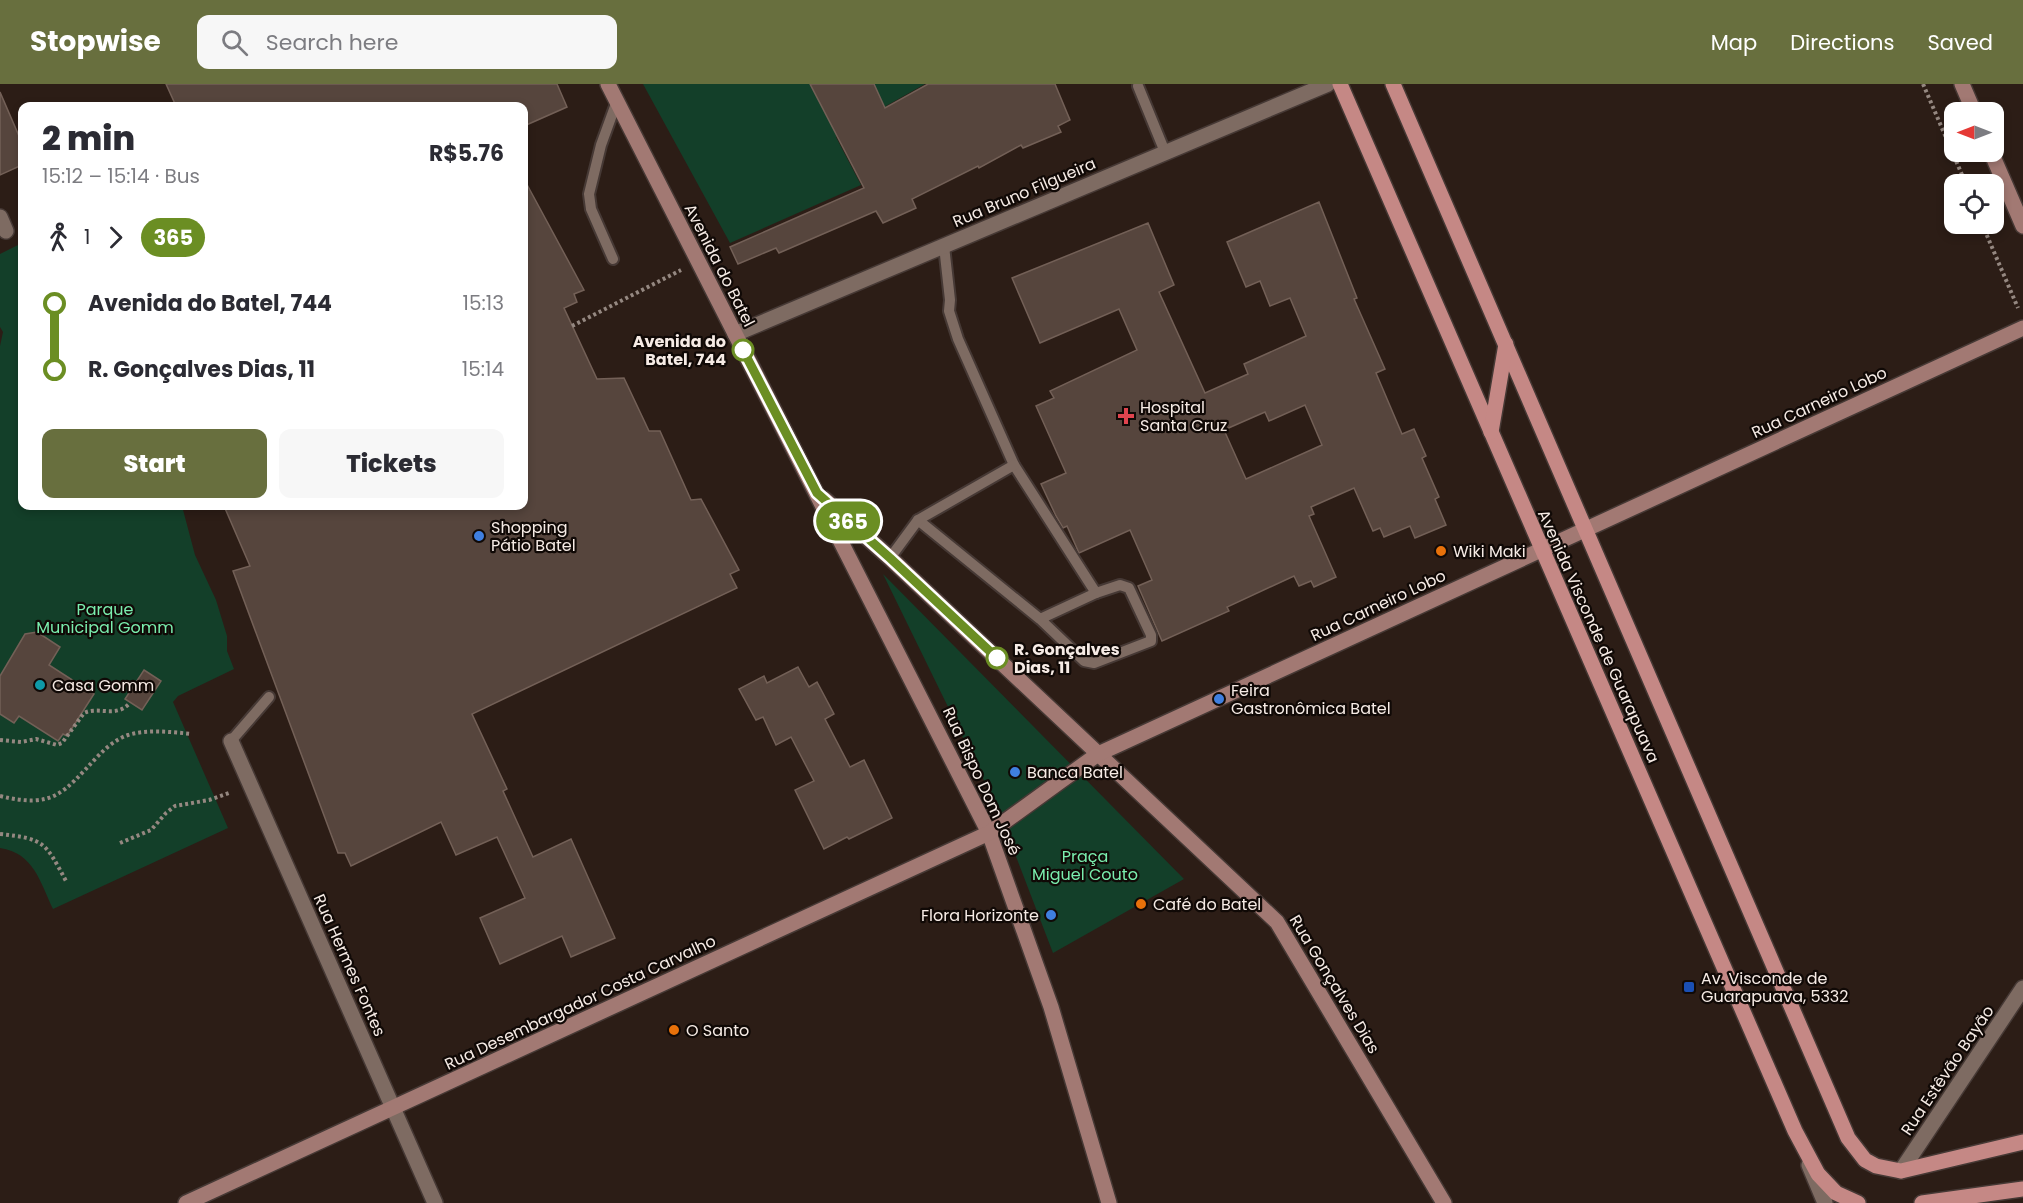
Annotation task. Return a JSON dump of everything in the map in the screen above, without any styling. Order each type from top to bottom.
[{"type":"main road","name":"Avenida do Batel","points":[[608,84],[817,493]]},
{"type":"main road","name":"Avenida Visconde de Guarapuava","points":[[1340,84],[1795,1131]]},
{"type":"main road","name":"Avenida Visconde de Guarapuava","points":[[1393,84],[1848,1138],[1865,1160],[1876,1166],[1901,1171]]},
{"type":"main road","points":[[1962,84],[1970,102]]},
{"type":"main road","points":[[1995,162],[2023,226]]},
{"type":"main road","name":"Rua Carneiro Lobo","points":[[989,833],[1098,754],[2023,328]]},
{"type":"main road","points":[[1491,432],[1506,344]]},
{"type":"main road","name":"Rua Gonçalves Dias","points":[[817,493],[890,558],[1277,922],[1444,1203]]},
{"type":"main road","name":"Rua Bispo Dom José","points":[[817,493],[989,833],[1051,1007],[1109,1203]]},
{"type":"main road","name":"Rua Desembargador Costa Carvalho","points":[[186,1203],[989,833]]},
{"type":"main road","points":[[1795,1131],[1818,1174],[1836,1193],[1858,1203]]},
{"type":"main road","points":[[1901,1171],[2023,1142]]},
{"type":"main road","points":[[1922,1203],[2023,1189]]},
{"type":"street","name":"Rua Bruno Filgueira","points":[[735,334],[1328,84]]},
{"type":"street","points":[[0,217],[6,231]]},
{"type":"street","name":"Rua Hermes Fontes","points":[[231,741],[435,1203]]},
{"type":"street","name":"Rua Estêvão Bayão","points":[[1901,1171],[2023,988]]},
{"type":"street","name":"Avenida Visconde de Guarapuava","points":[[1795,1131],[1825,1203]]},
{"type":"lane","points":[[1138,86],[1166,152]]},
{"type":"lane","points":[[613,259],[591,209],[589,194],[601,145],[617,102]]},
{"type":"lane","points":[[944,246],[950,300],[949,312],[958,339],[1014,465],[1096,593]]},
{"type":"lane","points":[[890,558],[918,520],[1014,465]]},
{"type":"lane","points":[[918,520],[1040,619],[1084,661],[1094,663],[1151,641],[1152,635],[1129,588],[1120,585],[1096,593],[1040,619]]},
{"type":"lane","points":[[231,741],[270,697]]},
{"type":"path","points":[[1923,84],[1962,174]]},
{"type":"path","points":[[1986,234],[2016,303]]},
{"type":"path","points":[[572,326],[698,261]]},
{"type":"path","points":[[0,740],[21,742],[36,739],[50,743],[62,743],[87,711],[112,712],[124,709],[129,704]]},
{"type":"path","points":[[0,796],[37,801],[58,795],[71,785],[104,749],[126,736],[156,732],[192,734]]},
{"type":"path","points":[[120,843],[151,830],[175,806],[209,800],[229,793]]},
{"type":"path","points":[[1,835],[24,836],[44,844],[66,881]]},
{"type":"green space","points":[[643,84],[925,84],[886,106],[887,112],[836,137],[861,185],[730,243]]},
{"type":"green space","name":"Parque Municipal Gomm","points":[[18,245],[18,510],[183,510],[195,555],[216,600],[227,636],[227,651],[234,669],[178,696],[173,702],[228,828],[53,909],[28,862],[12,851],[0,848],[0,346],[3,332],[0,327],[0,254]]},
{"type":"green space","name":"Praça Miguel Couto","points":[[883,574],[1184,879],[1053,953],[997,807]]},
{"type":"building","points":[[166,84],[557,84],[567,107],[528,124],[528,102],[174,102]]},
{"type":"building","points":[[810,84],[874,84],[885,108],[928,84],[1055,84],[1070,120],[1058,126],[1061,132],[1023,148],[1021,145],[979,168],[978,166],[912,199],[916,208],[883,223],[876,211],[779,253],[776,248],[738,264],[730,247],[864,188]]},
{"type":"building","points":[[0,92],[18,134],[18,167],[0,175]]},
{"type":"building","name":"Shopping Pátio Batel","points":[[528,186],[584,290],[574,294],[577,302],[564,308],[597,379],[624,378],[649,431],[660,431],[691,500],[701,499],[739,570],[730,574],[737,588],[472,714],[507,789],[503,791],[533,857],[571,839],[615,938],[571,957],[562,936],[500,964],[480,918],[525,898],[497,837],[456,855],[441,822],[351,866],[345,853],[338,853],[233,571],[250,566],[226,510],[528,510]]},
{"type":"building","points":[[1319,202],[1357,298],[1354,299],[1385,369],[1376,373],[1402,434],[1414,429],[1426,456],[1422,458],[1439,497],[1435,499],[1446,525],[1415,538],[1410,526],[1384,537],[1380,528],[1373,531],[1354,488],[1311,507],[1314,514],[1309,516],[1336,577],[1314,587],[1311,581],[1299,586],[1294,576],[1227,607],[1229,611],[1162,641],[1138,586],[1152,580],[1130,530],[1079,553],[1067,526],[1063,528],[1041,484],[1066,473],[1036,406],[1054,398],[1050,391],[1137,350],[1119,309],[1040,343],[1012,278],[1148,223],[1174,285],[1159,292],[1205,393],[1248,374],[1244,364],[1306,336],[1290,298],[1270,306],[1260,281],[1246,287],[1227,242]],"holes":[[[1305,405],[1322,445],[1246,479],[1224,430],[1265,412],[1269,421]]]},
{"type":"building","name":"Casa Gomm","points":[[37,632],[60,647],[49,665],[94,694],[67,736],[63,734],[58,741],[19,716],[14,723],[0,714],[0,676],[25,634]]},
{"type":"building","points":[[798,667],[809,687],[817,682],[834,714],[825,719],[850,767],[864,760],[892,818],[824,849],[795,790],[814,781],[791,737],[776,745],[763,717],[756,720],[739,689],[764,676],[767,683]]},
{"type":"building","points":[[144,670],[161,681],[142,710],[125,699]]},
{"type":"bus line","name":"365","points":[[743,350],[817,493],[997,658]]},
{"type":"place","name":"Avenida do Batel, 744","points":[[743,350]]},
{"type":"place","name":"Hospital Santa Cruz","points":[[1126,416]]},
{"type":"place","name":"Shopping Pátio Batel","points":[[479,536]]},
{"type":"place","name":"Wiki Maki","points":[[1441,551]]},
{"type":"place","name":"R. Gonçalves Dias, 11","points":[[997,658]]},
{"type":"place","name":"Casa Gomm","points":[[40,685]]},
{"type":"place","name":"Feira Gastronômica Batel","points":[[1219,699]]},
{"type":"place","name":"Banca Batel","points":[[1015,772]]},
{"type":"place","name":"Café do Batel","points":[[1141,904]]},
{"type":"place","name":"Flora Horizonte","points":[[1051,915]]},
{"type":"place","name":"Av. Visconde de Guarapuava, 5332","points":[[1689,987]]},
{"type":"place","name":"O Santo","points":[[674,1030]]}]
